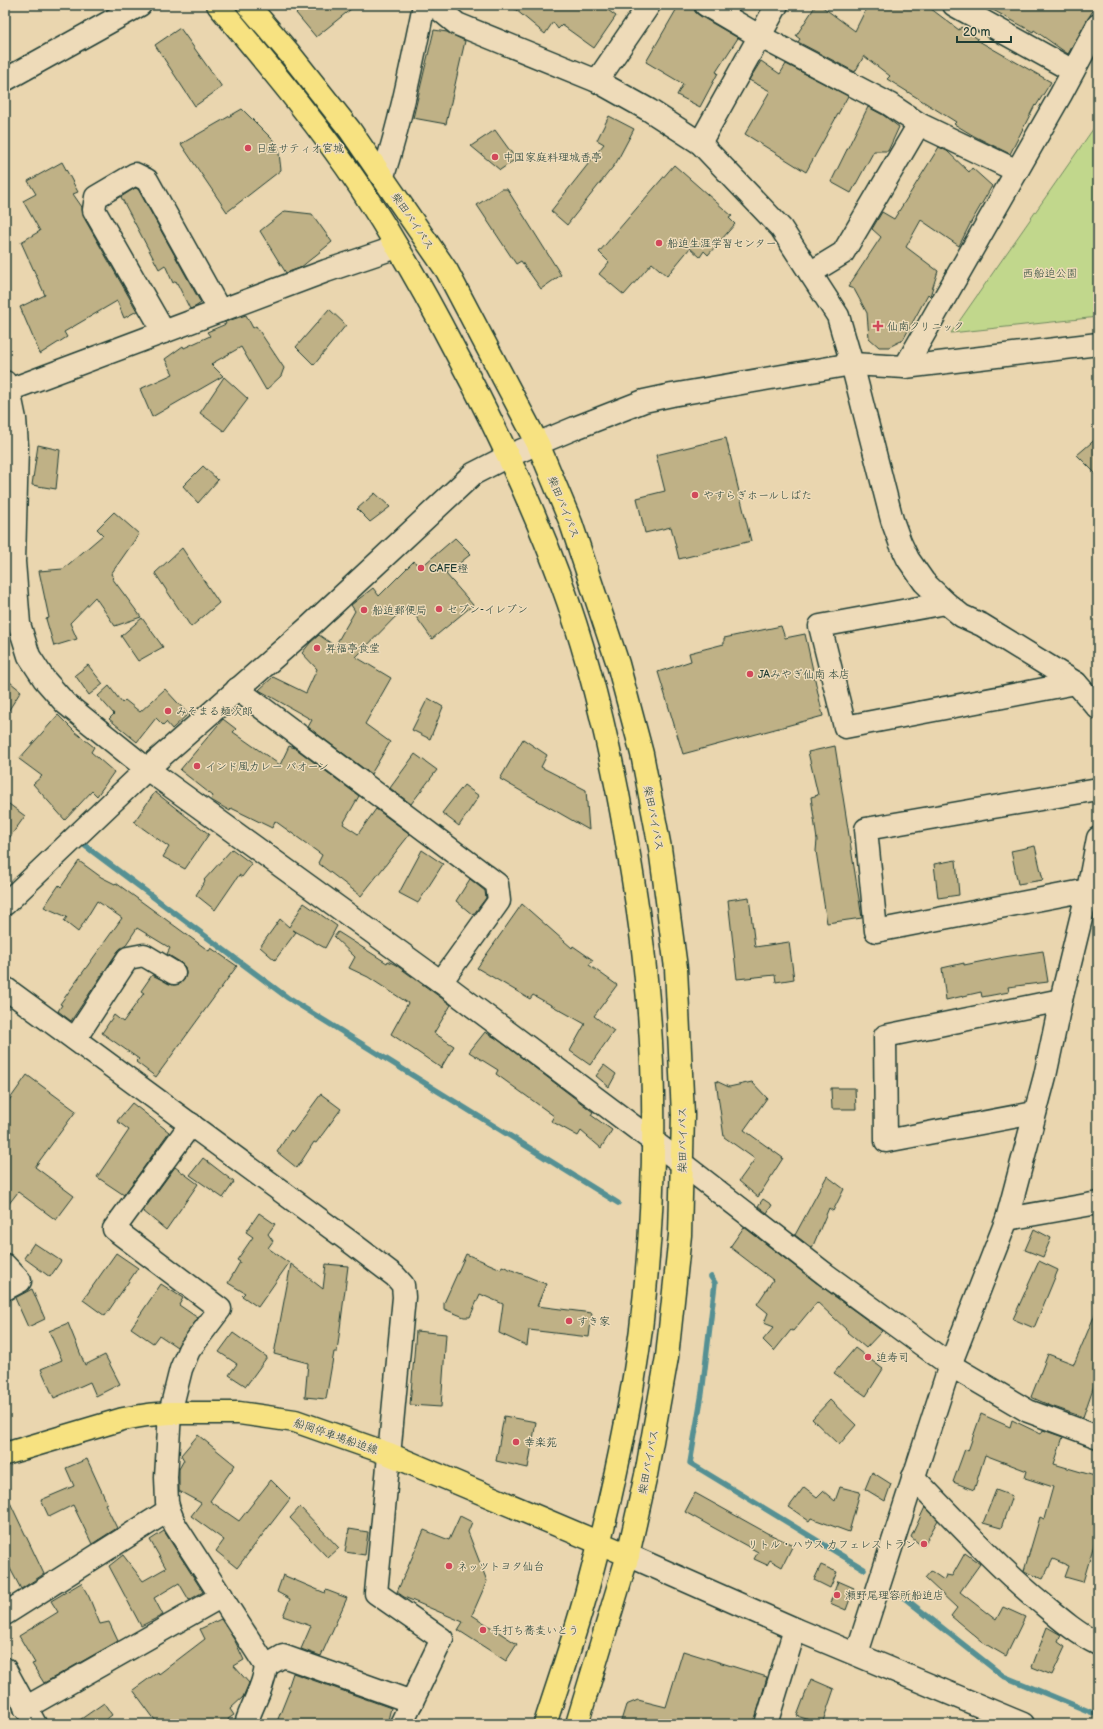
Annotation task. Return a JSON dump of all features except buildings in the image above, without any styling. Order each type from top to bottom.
[{"type":"main road","points":[[217,5],[321,132],[361,189],[397,247],[470,378],[534,512],[562,584],[594,686],[607,738],[636,894],[646,972],[652,1059],[654,1141],[647,1267],[640,1334],[616,1472],[589,1585],[545,1724]]},
{"type":"main road","name":"柴田バイパス","points":[[248,5],[290,54],[336,112],[447,271],[538,444],[571,523],[618,664],[642,754],[660,848],[676,968],[683,1115],[680,1235],[667,1357],[646,1475],[628,1555],[577,1724]]},
{"type":"main road","name":"船岡停車場船迫線","points":[[5,1454],[123,1419],[170,1413],[239,1413],[295,1421],[389,1454],[628,1555]]},
{"type":"street","points":[[5,80],[140,5]]},
{"type":"street","points":[[382,176],[395,136],[424,5]]},
{"type":"street","points":[[434,5],[457,24],[597,81],[649,110],[700,143],[781,228],[838,316],[852,364],[892,520],[908,560],[924,582],[962,616],[982,625],[1076,683],[1098,708]]},
{"type":"street","points":[[597,81],[649,5]]},
{"type":"street","points":[[706,5],[759,36],[888,104],[919,124],[1017,171]]},
{"type":"street","points":[[700,143],[777,5]]},
{"type":"street","points":[[954,5],[1074,71]]},
{"type":"street","points":[[905,367],[1074,71],[1091,53],[1098,25]]},
{"type":"street","points":[[810,273],[844,252],[919,124]]},
{"type":"street","points":[[164,332],[94,210],[96,197],[135,174],[148,180],[220,311]]},
{"type":"street","points":[[397,247],[326,271],[164,332],[7,386],[15,419],[17,446],[14,562],[16,598],[19,624],[29,656],[44,679],[65,703],[147,769],[441,982],[654,1141],[824,1274],[950,1365],[1028,1411],[1098,1437]]},
{"type":"street","points":[[5,904],[147,769],[310,626],[473,474],[508,456],[575,428],[651,400],[672,394],[852,364],[905,367],[1098,344]]},
{"type":"street","points":[[946,603],[820,626],[845,728],[1076,683]]},
{"type":"street","points":[[237,689],[497,884],[499,901],[441,982]]},
{"type":"street","points":[[1088,890],[876,931],[866,829],[1098,789]]},
{"type":"street","points":[[857,1653],[950,1365],[1007,1219],[1045,1076],[1061,1000],[1088,890],[1098,838]]},
{"type":"street","points":[[75,1039],[128,958],[144,955],[174,973]]},
{"type":"street","points":[[5,988],[353,1244],[395,1276],[403,1285],[404,1298],[376,1593],[442,1639],[401,1724]]},
{"type":"street","points":[[1034,1113],[886,1140],[885,1036],[1061,1000]]},
{"type":"street","points":[[191,1124],[114,1229],[220,1309],[189,1350],[181,1369],[170,1413],[166,1477],[168,1510],[266,1666],[265,1676],[260,1691],[246,1724]]},
{"type":"street","points":[[1007,1219],[1098,1203]]},
{"type":"street","points":[[5,1265],[20,1281],[5,1289]]},
{"type":"street","points":[[913,1477],[1010,1576],[1070,1627],[1084,1637],[1098,1644]]},
{"type":"street","points":[[5,1614],[168,1510]]},
{"type":"street","points":[[628,1555],[796,1629],[857,1653],[1023,1724]]},
{"type":"street","points":[[5,1669],[30,1716],[222,1596]]},
{"type":"street","points":[[766,1724],[796,1629]]},
{"type":"street","points":[[266,1666],[283,1656],[412,1702]]},
{"type":"green space","name":"西船迫公園","points":[[1098,122],[1098,317],[951,333]]},
{"type":"waterway","points":[[84,845],[288,998],[618,1203]]},
{"type":"waterway","points":[[711,1277],[715,1283],[702,1393],[690,1463],[864,1569]]},
{"type":"waterway","points":[[902,1596],[1003,1676],[1098,1715]]},
{"type":"place","name":"日産サティオ宮城","points":[[248,148]]},
{"type":"place","name":"中国家庭料理城香亭","points":[[495,157]]},
{"type":"place","name":"船迫生涯学習センター","points":[[659,243]]},
{"type":"place","name":"仙南クリニック","points":[[878,326]]},
{"type":"place","name":"やすらぎホールしばた","points":[[695,495]]},
{"type":"place","name":"CAFE橙","points":[[421,568]]},
{"type":"place","name":"セブン-イレブン","points":[[439,609]]},
{"type":"place","name":"船迫郵便局","points":[[364,610]]},
{"type":"place","name":"昇福亭食堂","points":[[317,648]]},
{"type":"place","name":"JAみやぎ仙南 本店","points":[[750,674]]},
{"type":"place","name":"みそまる麺次郎","points":[[168,711]]},
{"type":"place","name":"インド風カレー パオーン","points":[[197,766]]},
{"type":"place","name":"すき家","points":[[569,1321]]},
{"type":"place","name":"迫寿司","points":[[868,1357]]},
{"type":"place","name":"幸楽苑","points":[[516,1442]]},
{"type":"place","name":"リトル・ハウス カフェレストラン","points":[[924,1544]]},
{"type":"place","name":"ネッツトヨタ仙台","points":[[449,1566]]},
{"type":"place","name":"瀬野尾理容所船迫店","points":[[837,1595]]},
{"type":"place","name":"手打ち蕎麦いとう","points":[[483,1630]]}]
